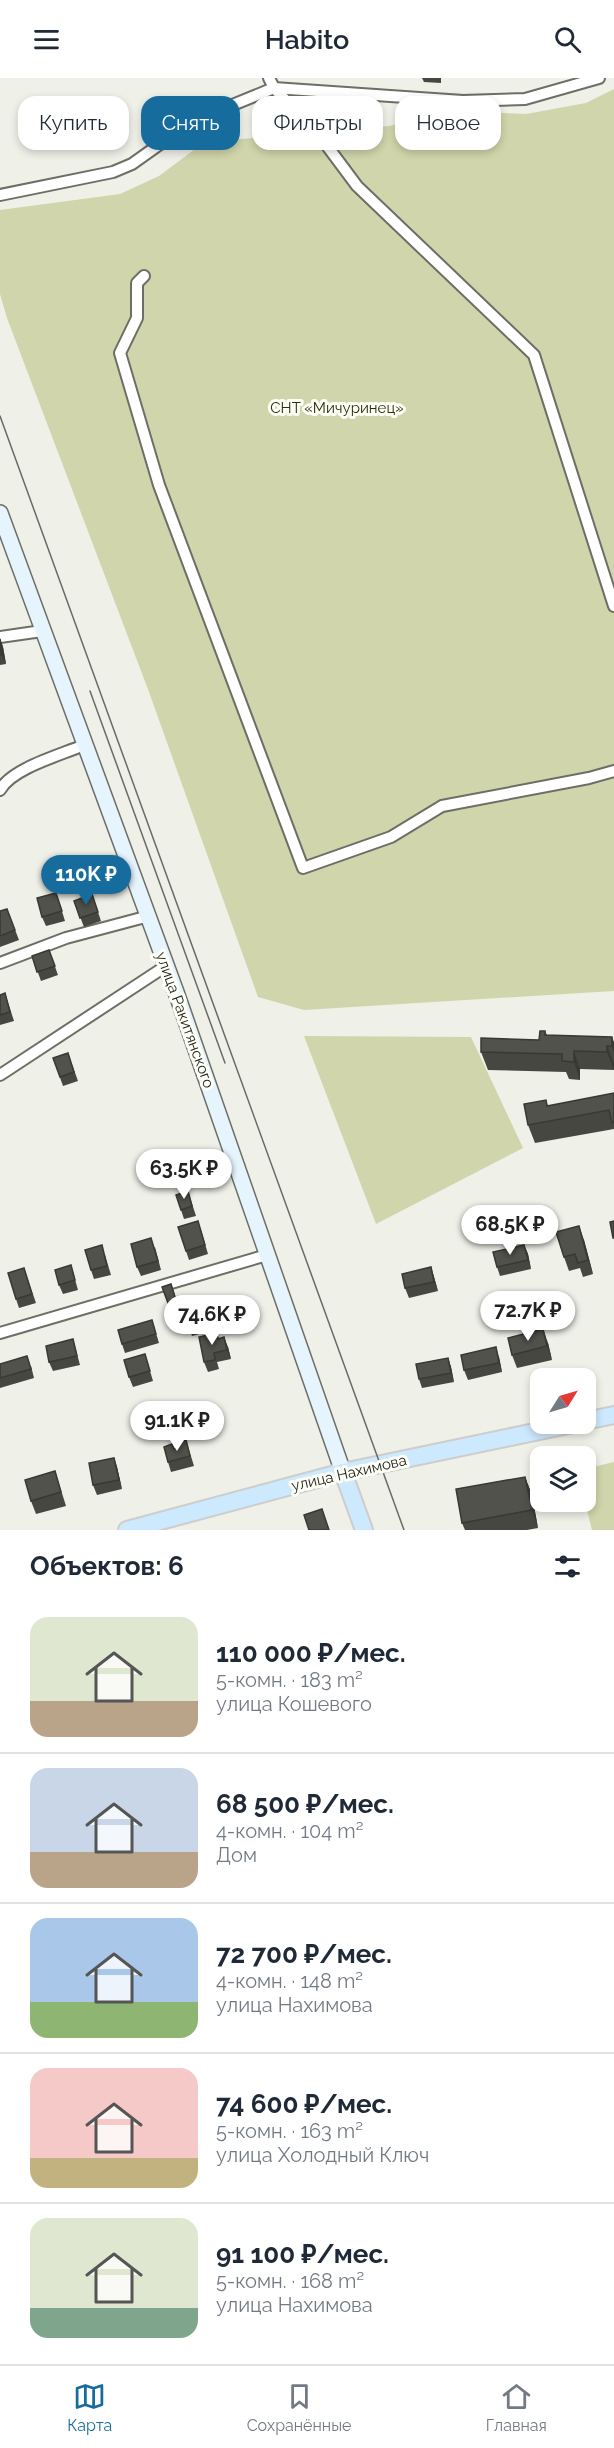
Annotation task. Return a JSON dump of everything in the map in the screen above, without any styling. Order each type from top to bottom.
[{"type":"main road","name":"улица Ракитянского","points":[[0,513],[149,916],[364,1530]]},
{"type":"main road","points":[[596,1419],[614,1415]]},
{"type":"main road","name":"улица Нахимова","points":[[127,1530],[343,1472],[530,1433]]},
{"type":"street","points":[[268,78],[274,88],[319,135],[357,186],[534,355],[614,606]]},
{"type":"street","points":[[0,195],[113,172],[132,164],[191,122],[274,88],[463,101],[525,99],[599,78]]},
{"type":"street","points":[[144,276],[137,284],[137,318],[120,353],[159,485],[303,868],[391,837],[442,806],[614,771]]},
{"type":"street","points":[[0,637],[42,631]]},
{"type":"street","points":[[0,790],[3,784],[17,773],[84,745]]},
{"type":"street","points":[[0,963],[66,938],[149,916]]},
{"type":"street","points":[[0,1075],[166,966]]},
{"type":"street","points":[[0,1333],[267,1255]]},
{"type":"green space","name":"СНТ «Мичуринец»","points":[[614,89],[614,991],[304,1010],[258,997],[149,692],[7,318],[0,294],[0,210],[120,194],[159,176],[194,150],[240,150],[240,139],[252,138],[252,150],[383,150],[383,127],[395,125],[395,150],[501,150],[501,113],[526,114],[586,103]]},
{"type":"green space","points":[[304,1036],[471,1037],[523,1148],[376,1224]]},
{"type":"green space","points":[[614,1462],[614,1530],[592,1530],[588,1512],[596,1512],[596,1466]]},
{"type":"building","points":[[56,893],[62,911],[42,917],[37,898]]},
{"type":"building","points":[[92,894],[98,912],[80,918],[74,901]]},
{"type":"building","points":[[7,909],[15,930],[0,936],[0,911]]},
{"type":"building","points":[[49,950],[55,966],[37,972],[32,956]]},
{"type":"building","points":[[5,993],[10,1012],[0,1015],[0,995]]},
{"type":"building","points":[[540,1031],[545,1031],[545,1035],[612,1037],[612,1046],[607,1046],[607,1052],[574,1051],[574,1062],[562,1061],[562,1054],[481,1052],[481,1038],[539,1040]]},
{"type":"building","points":[[68,1053],[74,1072],[60,1077],[53,1058]]},
{"type":"building","points":[[614,1093],[614,1122],[612,1123],[609,1110],[528,1125],[524,1104],[546,1100],[547,1106]]},
{"type":"building","points":[[188,1191],[192,1206],[181,1210],[176,1195]]},
{"type":"building","points":[[198,1221],[205,1245],[186,1251],[178,1227]]},
{"type":"building","points":[[614,1221],[614,1238],[613,1238],[610,1222]]},
{"type":"building","points":[[579,1226],[588,1260],[578,1263],[575,1254],[564,1257],[556,1232]]},
{"type":"building","points":[[151,1238],[158,1261],[137,1267],[131,1244]]},
{"type":"building","points":[[102,1245],[107,1266],[91,1270],[85,1250]]},
{"type":"building","points":[[524,1245],[528,1260],[497,1267],[493,1252]]},
{"type":"building","points":[[71,1265],[75,1280],[59,1285],[55,1270]]},
{"type":"building","points":[[431,1267],[434,1282],[405,1288],[402,1274]]},
{"type":"building","points":[[24,1268],[32,1294],[16,1299],[8,1273]]},
{"type":"building","points":[[171,1284],[176,1300],[168,1303],[162,1287]]},
{"type":"building","points":[[225,1302],[229,1315],[189,1327],[185,1313]]},
{"type":"building","points":[[152,1320],[156,1334],[122,1344],[118,1330]]},
{"type":"building","points":[[543,1329],[547,1346],[512,1355],[508,1338]]},
{"type":"building","points":[[217,1333],[218,1339],[224,1337],[227,1350],[214,1353],[215,1360],[204,1362],[199,1337]]},
{"type":"building","points":[[73,1339],[77,1356],[49,1362],[46,1346]]},
{"type":"building","points":[[496,1347],[499,1363],[464,1370],[461,1355]]},
{"type":"building","points":[[145,1354],[150,1371],[129,1377],[124,1360]]},
{"type":"building","points":[[27,1356],[31,1369],[0,1378],[0,1364]]},
{"type":"building","points":[[448,1358],[451,1373],[419,1379],[416,1364]]},
{"type":"building","points":[[186,1440],[190,1456],[168,1462],[164,1447],[172,1444],[174,1449],[179,1448],[178,1442]]},
{"type":"building","points":[[114,1458],[119,1480],[93,1485],[89,1463]]},
{"type":"building","points":[[55,1471],[61,1492],[31,1501],[25,1480]]},
{"type":"building","points":[[525,1477],[530,1510],[462,1523],[456,1489]]},
{"type":"building","points":[[322,1509],[329,1530],[309,1530],[304,1515]]},
{"type":"tram line","points":[[0,416],[404,1530]]},
{"type":"tram line","points":[[90,691],[225,1063]]}]
